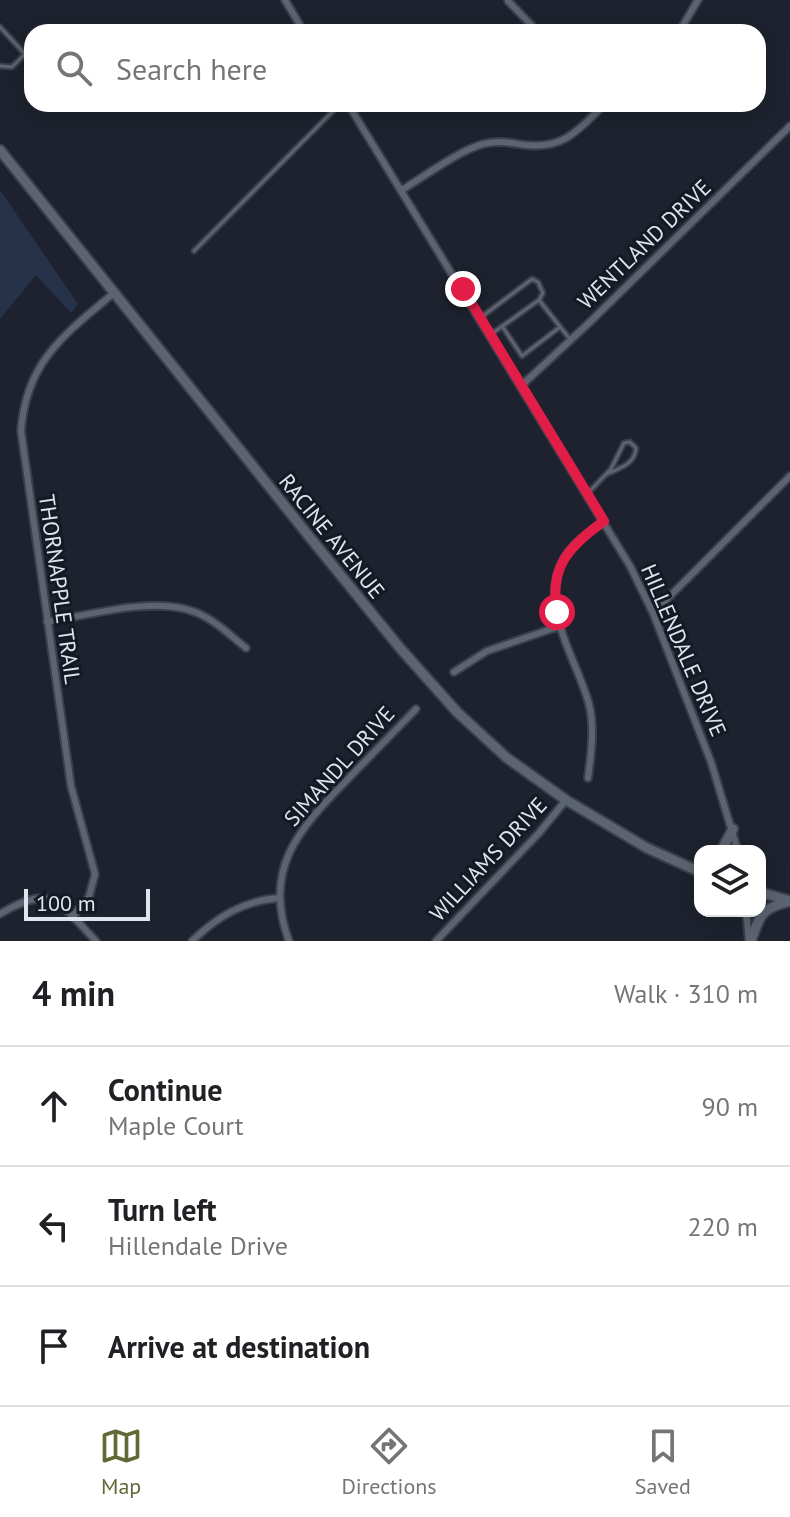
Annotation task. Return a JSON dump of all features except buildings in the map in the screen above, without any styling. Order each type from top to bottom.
[{"type":"main road","name":"RACINE AVENUE","points":[[0,150],[437,691],[491,745],[566,800],[647,848],[694,868]]},
{"type":"main road","points":[[724,845],[733,829]]},
{"type":"main road","points":[[766,894],[790,901]]},
{"type":"main road","points":[[750,941],[763,912],[770,906],[790,901]]},
{"type":"street","points":[[684,24],[698,0]]},
{"type":"street","points":[[287,1],[300,24]]},
{"type":"street","points":[[508,1],[530,24]]},
{"type":"street","name":"HILLENDALE DRIVE","points":[[353,112],[630,566],[653,613],[711,762],[737,845]]},
{"type":"street","points":[[402,190],[479,145],[500,140],[550,145],[570,138],[597,112]]},
{"type":"street","name":"WENTLAND DRIVE","points":[[522,385],[790,126]]},
{"type":"street","name":"THORNAPPLE TRAIL","points":[[73,916],[89,897],[95,874],[71,786],[21,445],[24,406],[31,382],[50,349],[115,292]]},
{"type":"street","points":[[653,613],[790,476]]},
{"type":"street","points":[[588,778],[592,730],[589,704],[560,626],[554,586],[562,563],[573,546],[604,521]]},
{"type":"street","points":[[47,622],[142,608],[175,607],[205,617],[246,648]]},
{"type":"street","points":[[454,672],[487,651],[560,626]]},
{"type":"street","name":"SIMANDL DRIVE","points":[[289,941],[278,898],[287,856],[301,831],[321,806],[416,709]]},
{"type":"street","name":"WILLIAMS DRIVE","points":[[436,941],[539,833],[566,800]]},
{"type":"street","points":[[0,914],[29,898],[56,901],[96,941]]},
{"type":"street","points":[[192,941],[234,909],[278,898]]},
{"type":"street","points":[[747,917],[750,941]]},
{"type":"lane","points":[[0,27],[24,53]]},
{"type":"lane","points":[[0,66],[12,67],[24,55]]},
{"type":"lane","points":[[194,251],[332,112]]},
{"type":"lane","points":[[480,318],[532,279],[538,282],[543,293],[539,300],[490,335]]},
{"type":"lane","points":[[539,300],[570,341]]},
{"type":"lane","points":[[502,326],[522,356],[560,327]]},
{"type":"lane","points":[[587,494],[607,474],[624,443],[630,442],[636,448],[634,458],[607,474]]},
{"type":"shaded area","points":[[0,190],[78,304],[71,313],[36,275],[0,319]]},
{"type":"route","points":[[463,289],[604,521],[567,553],[554,586],[557,612]]}]
